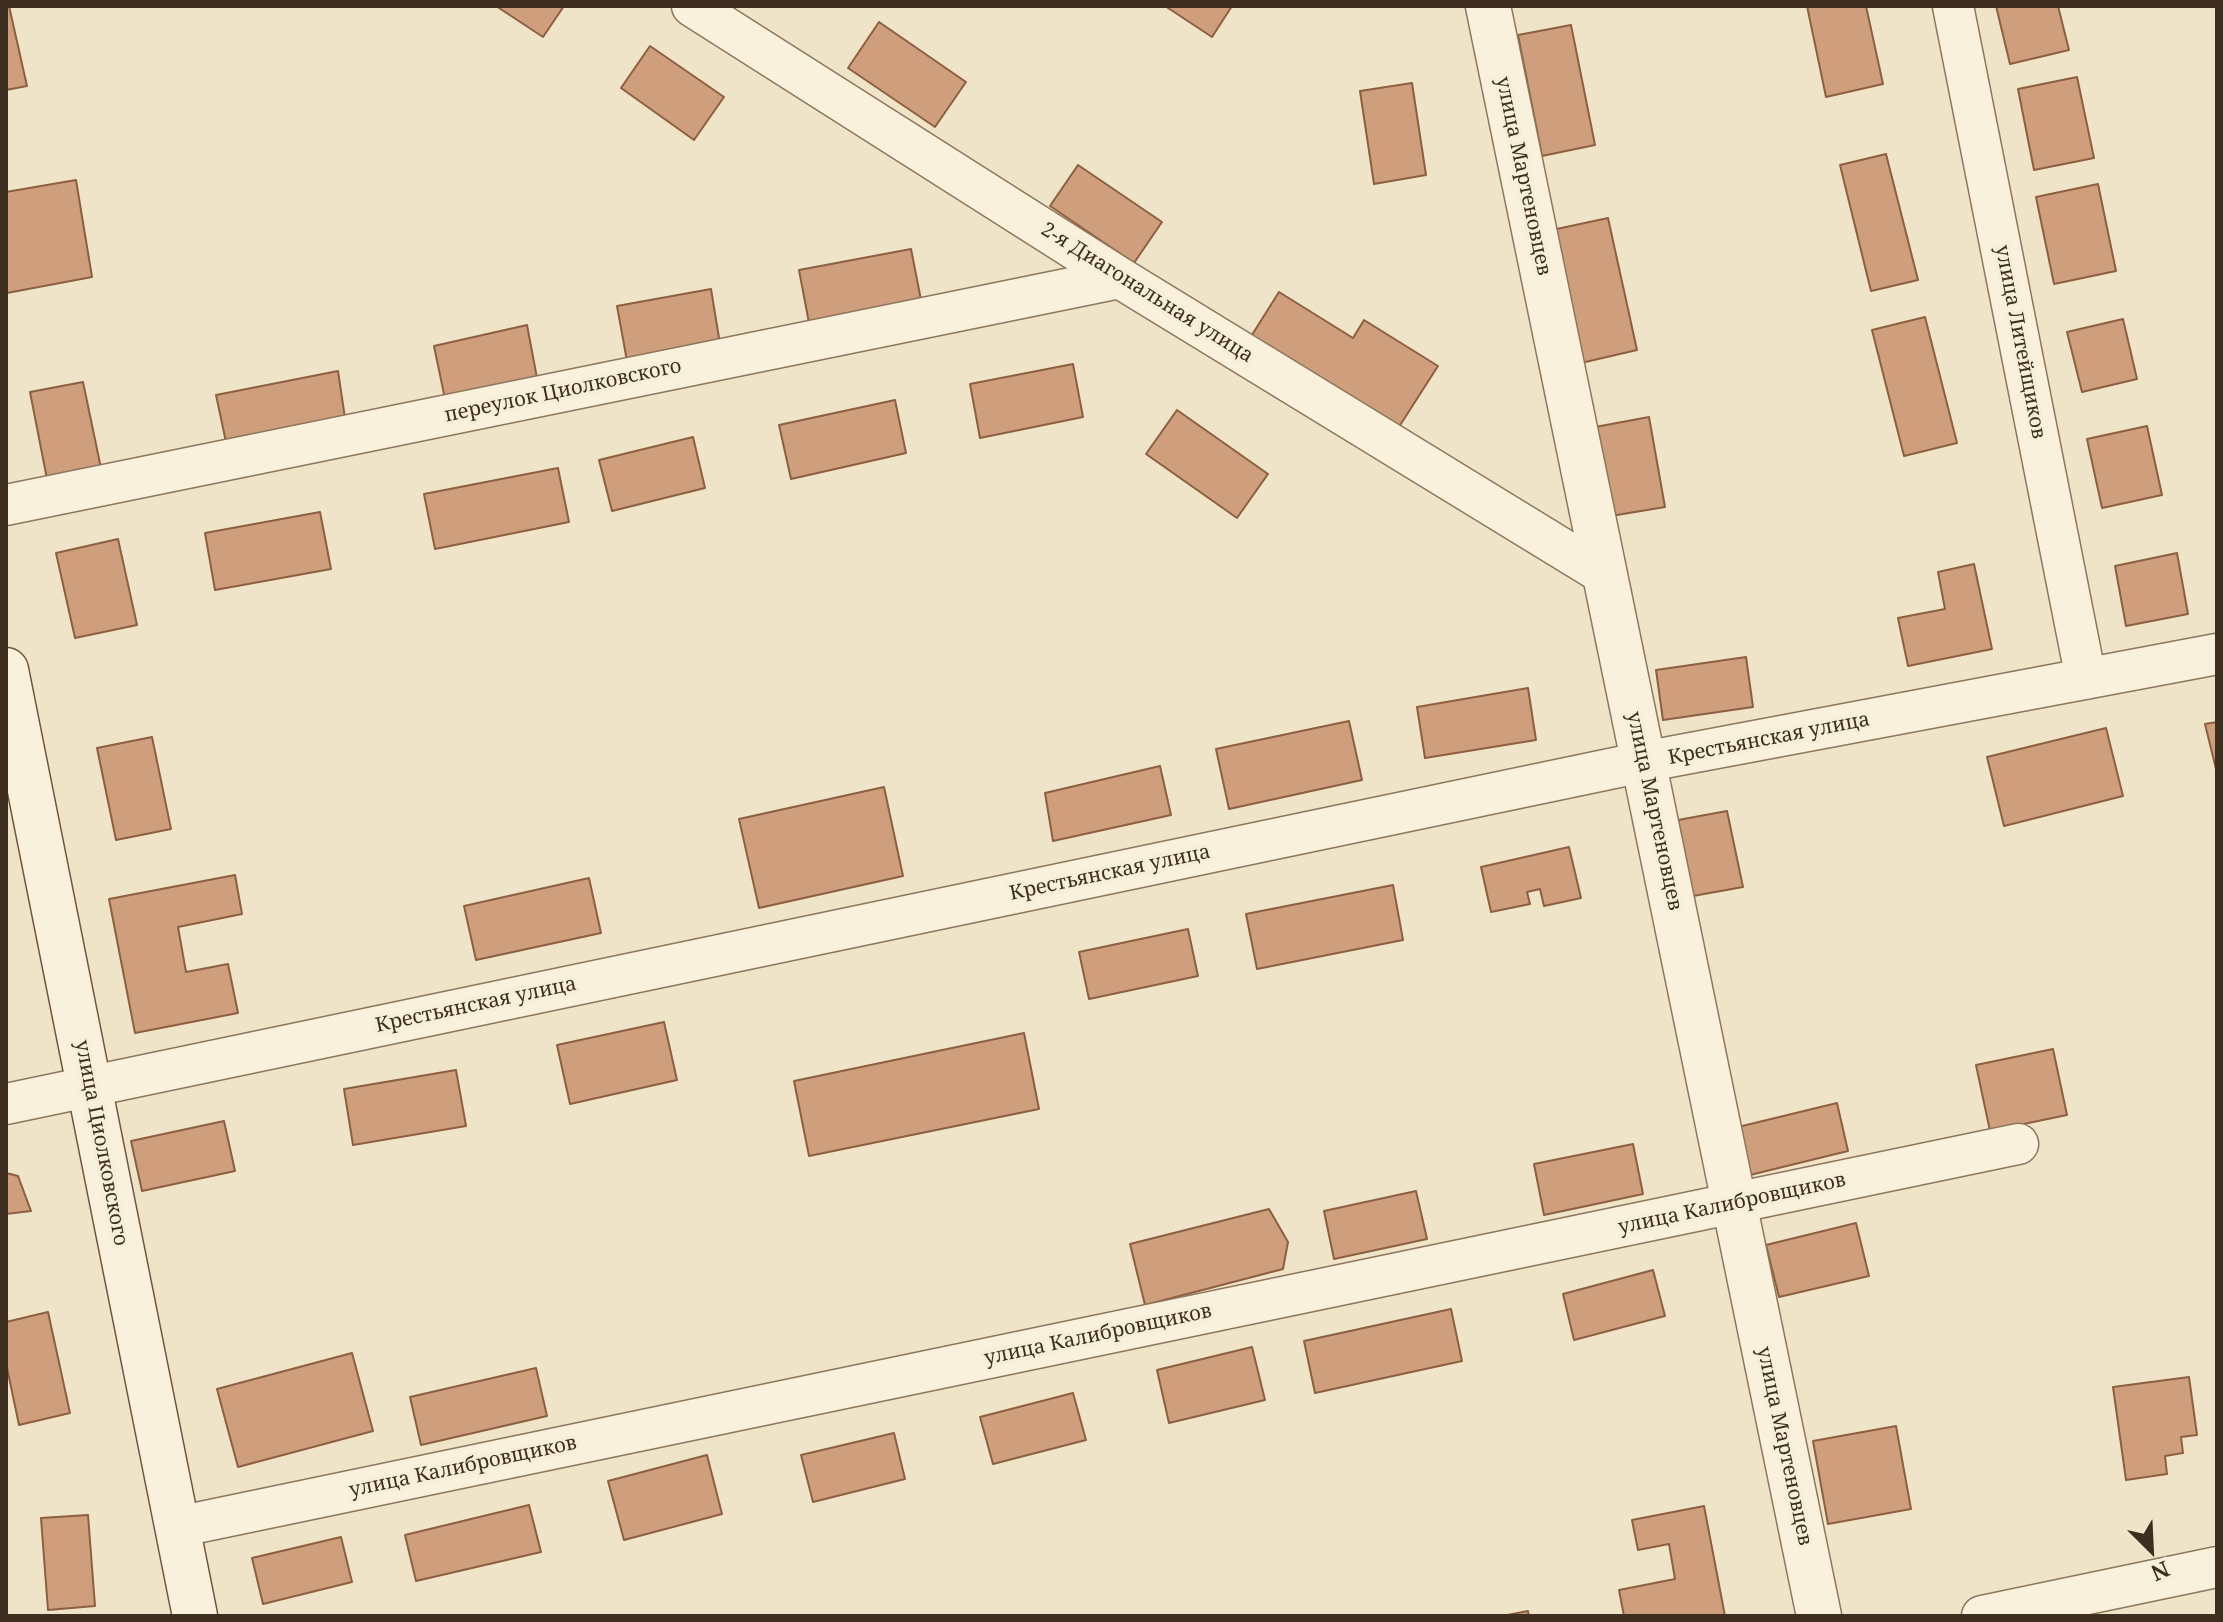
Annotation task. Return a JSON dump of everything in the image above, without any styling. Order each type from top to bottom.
[{"type":"street","name":"2-я Диагональная улица","points":[[692,6],[1120,278],[1605,575]]},
{"type":"street","name":"улица Мартеновцев","points":[[1488,6],[1819,1616]]},
{"type":"street","name":"улица Литейщиков","points":[[1953,6],[2086,679]]},
{"type":"street","name":"переулок Циолковского","points":[[6,505],[1120,278]]},
{"type":"street","name":"Крестьянская улица","points":[[6,1104],[1643,762],[2217,654]]},
{"type":"street","name":"улица Циолковского","points":[[6,670],[195,1616]]},
{"type":"street","name":"улица Калибровщиков","points":[[177,1527],[2018,1144]]},
{"type":"street","points":[[1982,1616],[2217,1567]]},
{"type":"building","points":[[6,6],[9,6],[27,86],[6,90]]},
{"type":"building","points":[[496,6],[564,6],[543,37]]},
{"type":"building","points":[[1165,6],[1232,6],[1212,37]]},
{"type":"building","points":[[1807,6],[1866,6],[1883,84],[1826,97]]},
{"type":"building","points":[[1996,6],[2058,6],[2069,50],[2010,64]]},
{"type":"building","points":[[879,22],[966,82],[935,127],[848,68]]},
{"type":"building","points":[[1571,25],[1595,145],[1542,156],[1518,35]]},
{"type":"building","points":[[650,46],[724,97],[694,140],[621,88]]},
{"type":"building","points":[[2077,77],[2094,158],[2034,170],[2018,89]]},
{"type":"building","points":[[1412,83],[1426,175],[1374,184],[1360,91]]},
{"type":"building","points":[[1886,154],[1918,280],[1871,291],[1840,165]]},
{"type":"building","points":[[1078,165],[1162,222],[1134,263],[1050,206]]},
{"type":"building","points":[[76,180],[92,277],[7,293],[6,192]]},
{"type":"building","points":[[2098,184],[2116,271],[2054,284],[2036,197]]},
{"type":"building","points":[[1608,218],[1637,350],[1581,363],[1552,230]]},
{"type":"building","points":[[911,249],[921,300],[809,323],[799,270]]},
{"type":"building","points":[[711,289],[720,344],[627,361],[617,306]]},
{"type":"building","points":[[1279,292],[1353,338],[1364,320],[1438,366],[1397,430],[1250,338]]},
{"type":"building","points":[[1925,317],[1957,443],[1904,456],[1872,330]]},
{"type":"building","points":[[2123,319],[2137,379],[2082,392],[2067,332]]},
{"type":"building","points":[[527,325],[537,378],[445,399],[434,346]]},
{"type":"building","points":[[1073,364],[1083,417],[980,438],[970,384]]},
{"type":"building","points":[[338,371],[345,418],[226,442],[216,395]]},
{"type":"building","points":[[83,382],[102,473],[48,484],[30,392]]},
{"type":"building","points":[[895,400],[906,453],[791,479],[779,425]]},
{"type":"building","points":[[1177,410],[1268,474],[1237,518],[1146,454]]},
{"type":"building","points":[[1649,417],[1665,507],[1605,517],[1590,428]]},
{"type":"building","points":[[2147,426],[2162,495],[2102,508],[2087,439]]},
{"type":"building","points":[[693,437],[705,488],[612,511],[599,460]]},
{"type":"building","points":[[558,468],[569,522],[435,549],[424,494]]},
{"type":"building","points":[[320,512],[331,569],[215,590],[205,533]]},
{"type":"building","points":[[118,539],[137,625],[75,638],[56,553]]},
{"type":"building","points":[[2177,553],[2188,614],[2126,626],[2115,566]]},
{"type":"building","points":[[1974,564],[1992,649],[1908,666],[1898,618],[1945,609],[1938,572]]},
{"type":"building","points":[[1746,657],[1753,707],[1663,720],[1656,670]]},
{"type":"building","points":[[1528,688],[1536,740],[1425,758],[1417,707]]},
{"type":"building","points":[[1349,721],[1362,780],[1229,809],[1216,749]]},
{"type":"building","points":[[2217,722],[2217,773],[2205,724]]},
{"type":"building","points":[[2106,728],[2123,796],[2004,826],[1987,757]]},
{"type":"building","points":[[152,737],[171,829],[116,840],[97,748]]},
{"type":"building","points":[[1160,766],[1171,815],[1053,841],[1045,793]]},
{"type":"building","points":[[884,787],[903,876],[759,908],[739,819]]},
{"type":"building","points":[[1727,811],[1743,887],[1693,896],[1678,820]]},
{"type":"building","points":[[1569,847],[1581,898],[1544,906],[1540,889],[1527,892],[1530,904],[1491,912],[1481,867]]},
{"type":"building","points":[[235,875],[242,914],[178,927],[186,972],[228,964],[238,1013],[135,1033],[109,899]]},
{"type":"building","points":[[589,878],[601,933],[476,960],[464,906]]},
{"type":"building","points":[[1393,885],[1403,940],[1257,969],[1246,914]]},
{"type":"building","points":[[1188,929],[1198,976],[1089,999],[1079,952]]},
{"type":"building","points":[[664,1022],[677,1080],[570,1104],[557,1045]]},
{"type":"building","points":[[1024,1033],[1039,1109],[809,1156],[794,1081]]},
{"type":"building","points":[[2053,1049],[2067,1115],[1990,1131],[1976,1065]]},
{"type":"building","points":[[456,1070],[466,1126],[353,1145],[344,1089]]},
{"type":"building","points":[[1837,1103],[1848,1151],[1750,1175],[1738,1127]]},
{"type":"building","points":[[224,1121],[235,1171],[142,1191],[131,1141]]},
{"type":"building","points":[[1633,1144],[1643,1194],[1544,1215],[1534,1164]]},
{"type":"building","points":[[6,1173],[18,1176],[31,1211],[6,1214]]},
{"type":"building","points":[[1416,1191],[1427,1239],[1334,1259],[1324,1211]]},
{"type":"building","points":[[1269,1209],[1288,1242],[1283,1269],[1145,1305],[1130,1244]]},
{"type":"building","points":[[1856,1223],[1869,1276],[1779,1297],[1766,1245]]},
{"type":"building","points":[[1653,1270],[1665,1316],[1574,1340],[1563,1294]]},
{"type":"building","points":[[1451,1309],[1462,1361],[1315,1393],[1304,1341]]},
{"type":"building","points":[[48,1312],[70,1413],[19,1425],[6,1363],[6,1322]]},
{"type":"building","points":[[1252,1347],[1265,1400],[1169,1423],[1157,1370]]},
{"type":"building","points":[[352,1353],[373,1431],[238,1467],[217,1389]]},
{"type":"building","points":[[536,1368],[547,1416],[421,1445],[410,1397]]},
{"type":"building","points":[[2189,1377],[2197,1435],[2181,1437],[2183,1453],[2165,1456],[2167,1474],[2126,1480],[2113,1387]]},
{"type":"building","points":[[1073,1393],[1086,1440],[993,1464],[980,1417]]},
{"type":"building","points":[[1896,1426],[1911,1509],[1828,1524],[1813,1441]]},
{"type":"building","points":[[894,1433],[905,1479],[813,1502],[801,1455]]},
{"type":"building","points":[[707,1455],[722,1514],[624,1540],[608,1481]]},
{"type":"building","points":[[529,1505],[541,1552],[416,1581],[405,1535]]},
{"type":"building","points":[[1704,1506],[1725,1616],[1624,1616],[1619,1590],[1675,1579],[1669,1544],[1638,1550],[1632,1520]]},
{"type":"building","points":[[88,1515],[95,1606],[48,1610],[41,1518]]},
{"type":"building","points":[[341,1537],[352,1582],[263,1604],[252,1558]]},
{"type":"building","points":[[1528,1611],[1529,1616],[1502,1616]]}]
